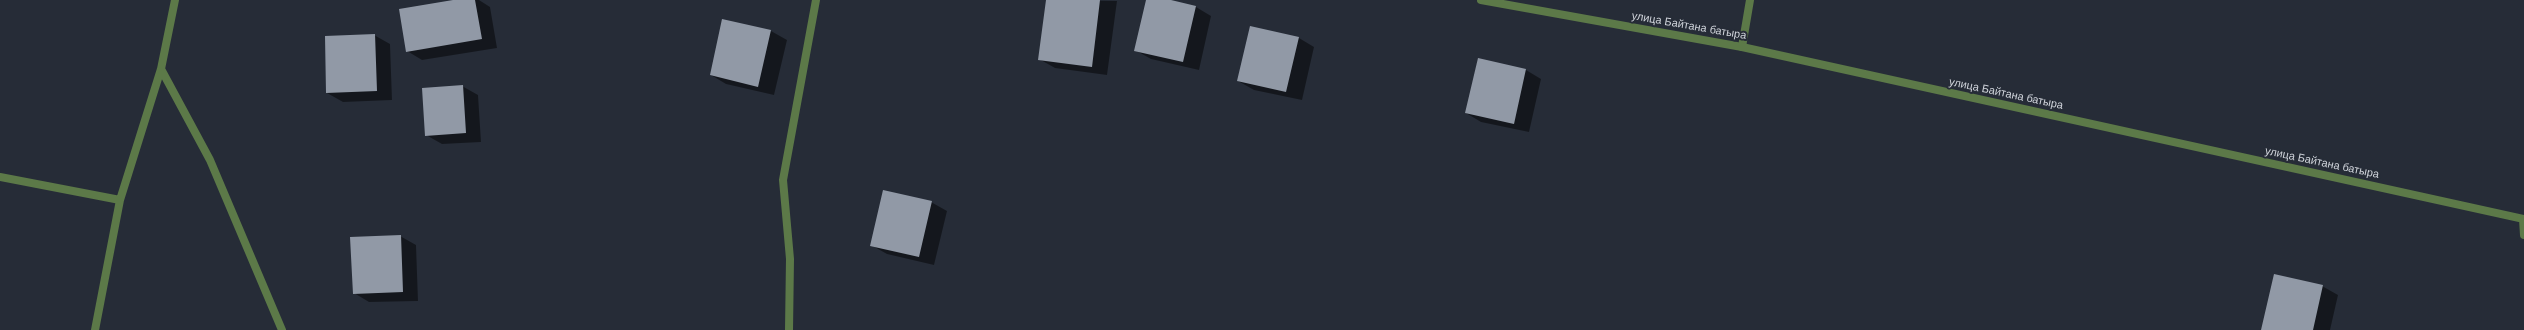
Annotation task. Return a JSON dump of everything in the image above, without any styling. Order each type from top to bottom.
[{"type":"street","points":[[95,330],[120,200],[161,69],[176,0]]},
{"type":"street","points":[[788,330],[790,259],[783,180],[816,0]]},
{"type":"street","name":"улица Байтана батыра","points":[[1481,0],[1742,47],[2523,219]]},
{"type":"street","points":[[1742,47],[1750,0]]},
{"type":"street","points":[[161,69],[210,160],[282,330]]},
{"type":"street","points":[[0,177],[120,200]]},
{"type":"street","points":[[2523,219],[2524,235]]},
{"type":"building","points":[[453,0],[475,0],[482,39],[406,52],[399,9]]},
{"type":"building","points":[[1046,0],[1100,0],[1092,67],[1038,60]]},
{"type":"building","points":[[1146,0],[1171,0],[1196,6],[1183,62],[1134,51]]},
{"type":"building","points":[[722,19],[771,30],[758,87],[710,75]]},
{"type":"building","points":[[1250,26],[1299,37],[1286,92],[1237,81]]},
{"type":"building","points":[[375,34],[377,91],[326,93],[325,36]]},
{"type":"building","points":[[1478,58],[1526,69],[1514,124],[1465,113]]},
{"type":"building","points":[[463,85],[466,133],[425,136],[422,88]]},
{"type":"building","points":[[883,190],[932,201],[919,257],[870,246]]},
{"type":"building","points":[[401,235],[403,292],[353,294],[350,237]]},
{"type":"building","points":[[2274,274],[2323,285],[2313,330],[2261,330]]}]
